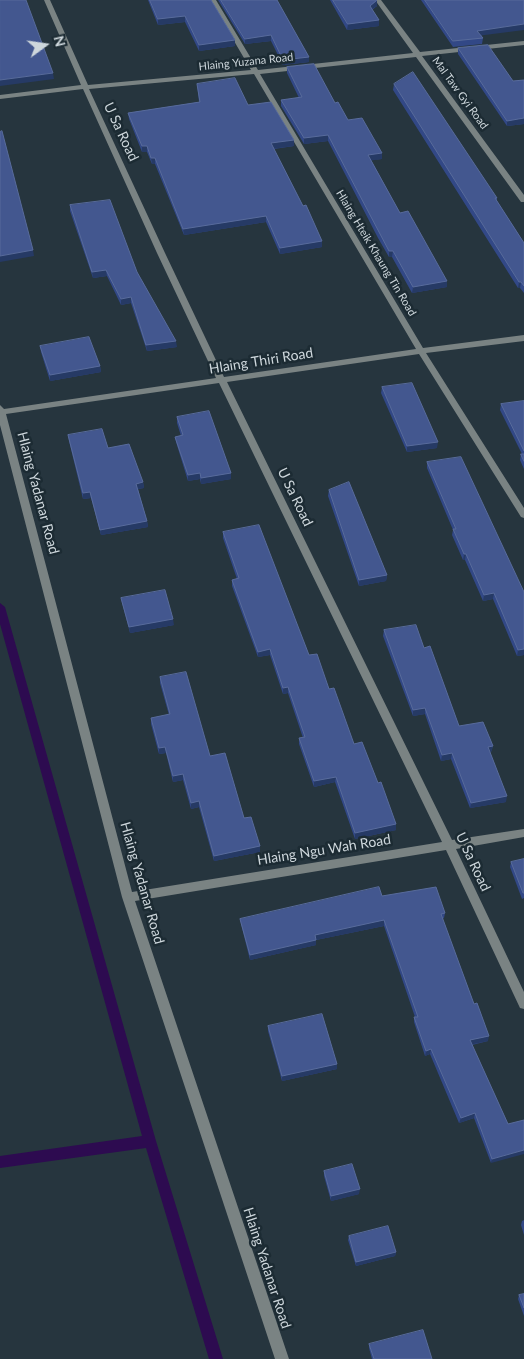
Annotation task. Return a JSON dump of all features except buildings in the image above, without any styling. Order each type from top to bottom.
[{"type":"street","name":"U Sa Road","points":[[47,0],[84,87],[223,381],[450,845],[524,1004]]},
{"type":"street","name":"Hlaing Hteik Khaung Tin Road","points":[[213,0],[421,350],[524,515]]},
{"type":"street","name":"Mal Taw Gyi Road","points":[[378,0],[524,200]]},
{"type":"street","name":"Hlaing Yuzana Road","points":[[0,97],[84,87],[255,72],[524,42]]},
{"type":"street","name":"Hlaing Thiri Road","points":[[1,410],[223,381],[421,350],[524,338]]},
{"type":"street","name":"Hlaing Yadanar Road","points":[[1,410],[128,896],[282,1359]]},
{"type":"street","name":"Hlaing Ngu Wah Road","points":[[128,896],[524,832]]},
{"type":"waterway","points":[[0,607],[150,1141]]},
{"type":"waterway","points":[[0,1162],[150,1141]]},
{"type":"waterway","points":[[150,1141],[216,1359]]}]
